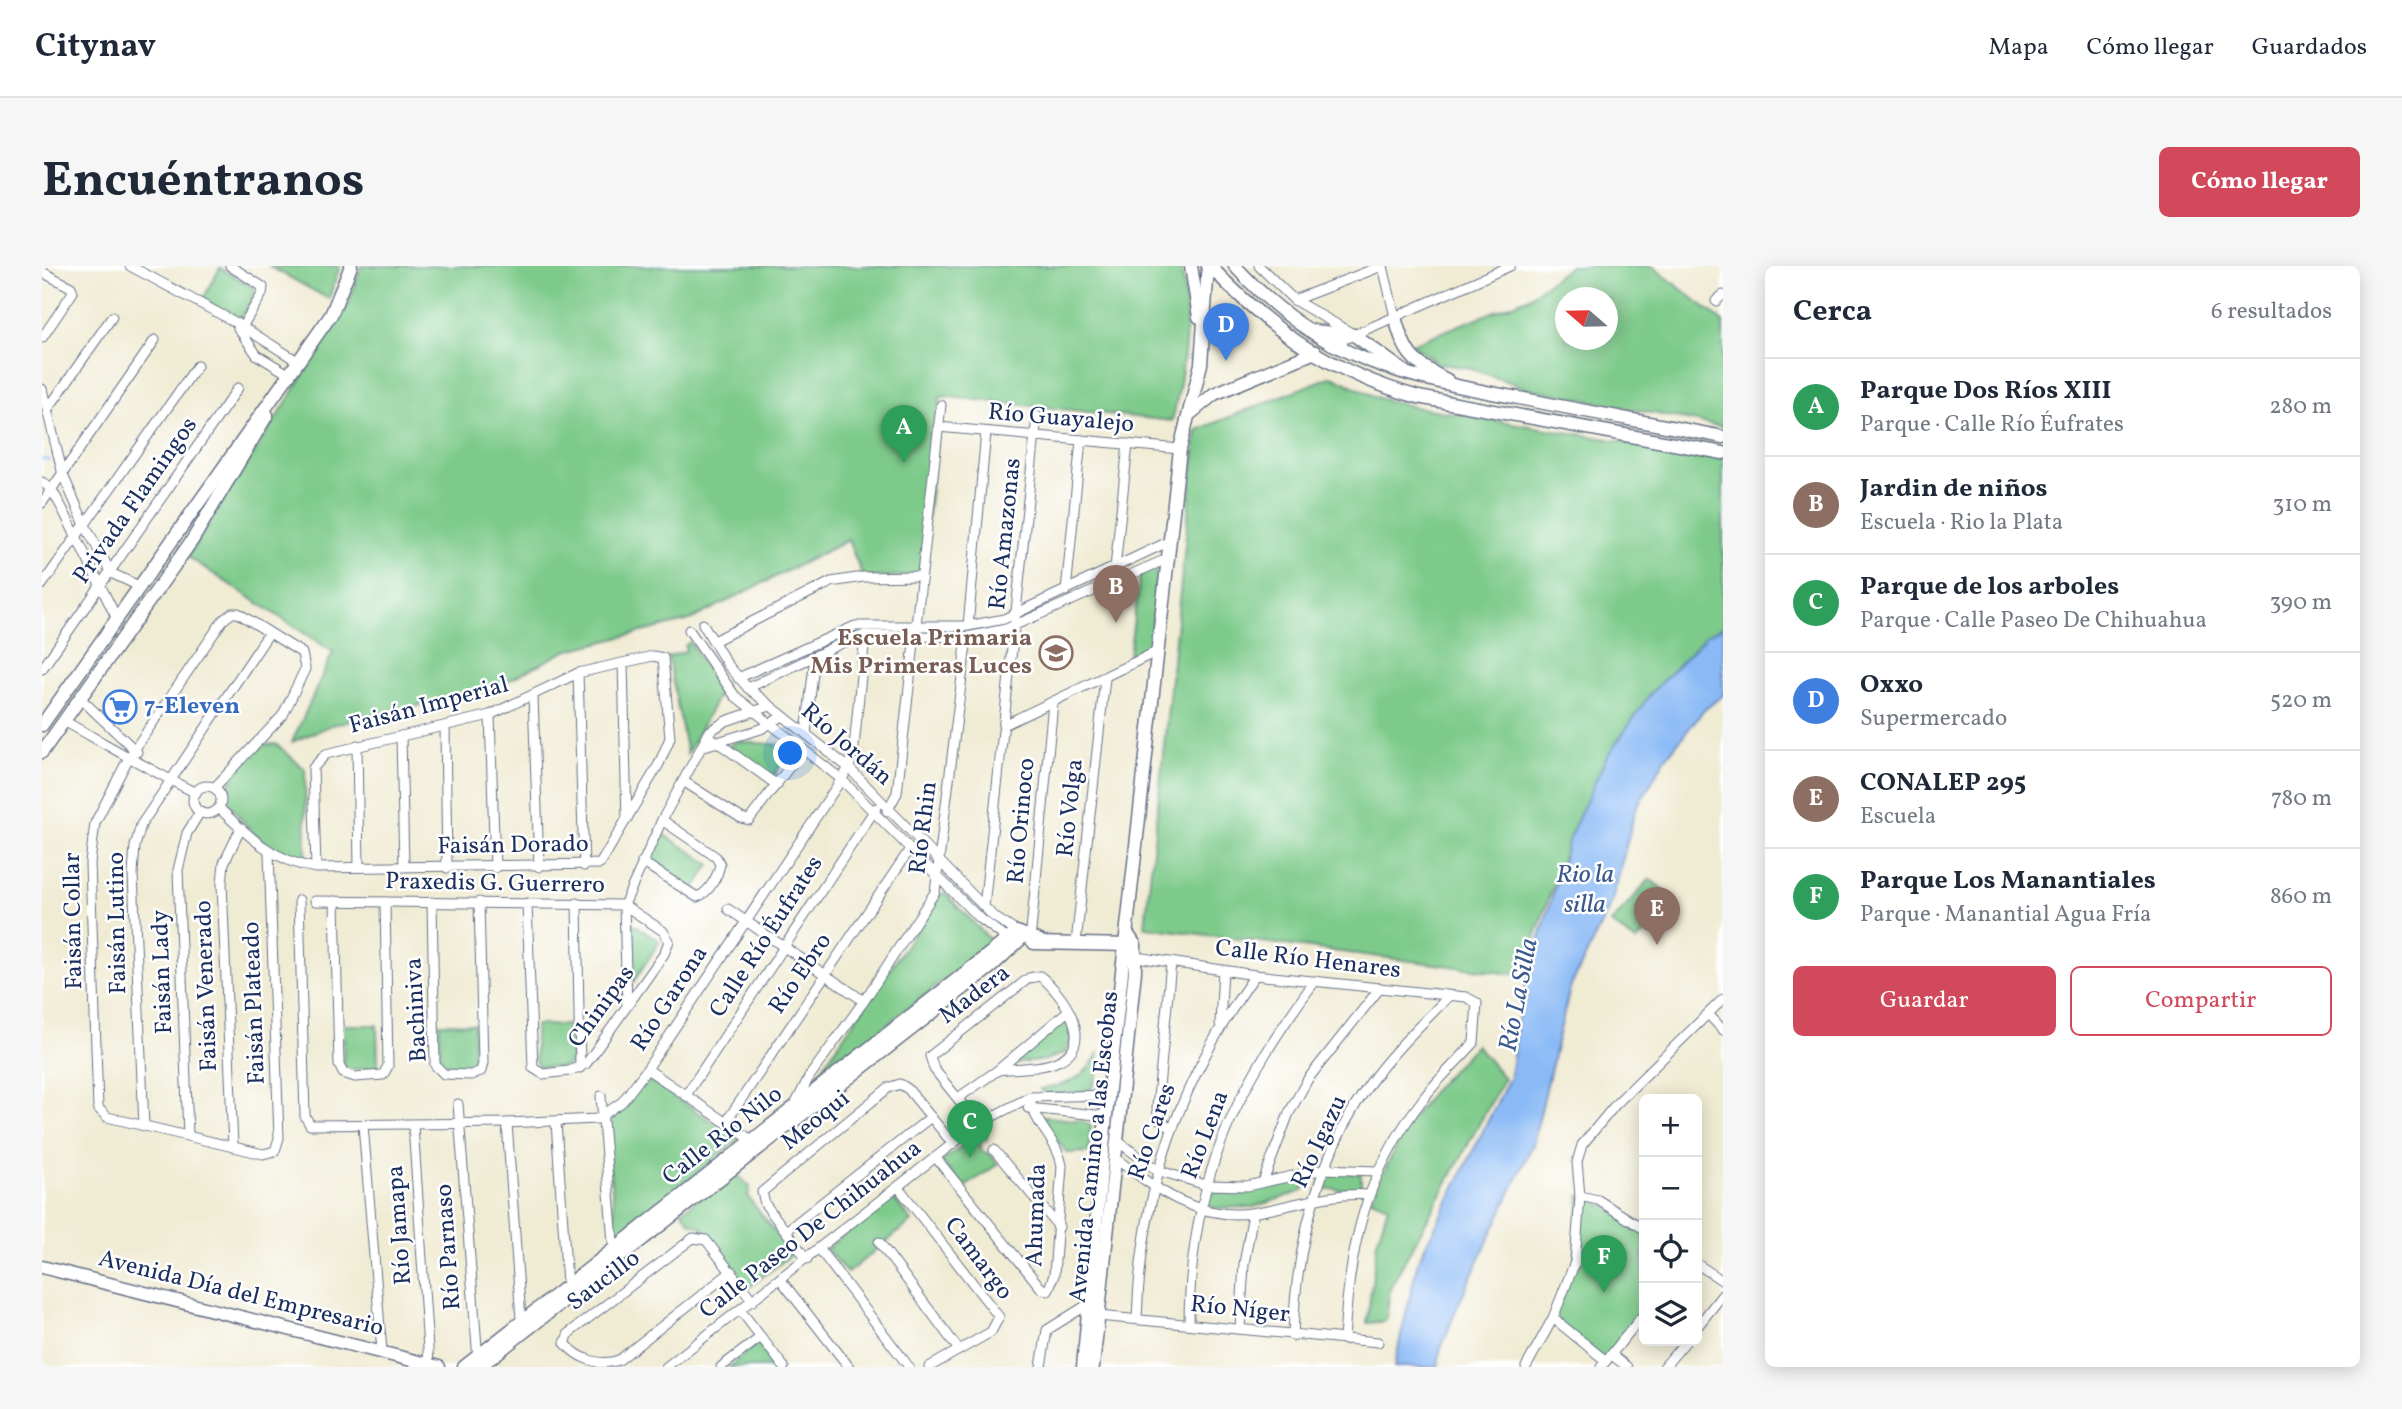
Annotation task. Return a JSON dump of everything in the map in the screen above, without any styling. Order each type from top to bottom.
[{"type":"street","points":[[130,266],[299,362]]},
{"type":"street","points":[[230,266],[263,287],[262,294],[239,327]]},
{"type":"street","points":[[42,725],[299,362],[336,306],[351,266]]},
{"type":"street","points":[[1191,266],[1203,326]]},
{"type":"street","points":[[1235,266],[1300,325],[1331,345],[1411,377],[1723,437]]},
{"type":"street","points":[[1259,266],[1294,300],[1354,335],[1411,377]]},
{"type":"street","points":[[1294,300],[1382,266],[1404,347],[1411,358],[1428,371],[1463,388]]},
{"type":"street","points":[[1189,415],[1207,398],[1288,363],[1305,350],[1331,345],[1510,266]]},
{"type":"street","points":[[1203,326],[1215,268]]},
{"type":"street","points":[[1215,268],[1263,319],[1305,350],[1348,372],[1418,397],[1723,453]]},
{"type":"street","points":[[42,272],[71,287],[73,294],[44,331]]},
{"type":"street","points":[[48,410],[112,317]]},
{"type":"street","points":[[1300,325],[1354,335]]},
{"type":"street","points":[[1300,325],[1299,331],[1305,350]]},
{"type":"street","name":"Avenida Camino a las Escobas","points":[[1083,1367],[1087,1305],[1115,1158],[1129,947],[1180,449],[1201,364],[1203,326]]},
{"type":"street","points":[[239,327],[257,355],[290,375]]},
{"type":"street","points":[[42,503],[64,475],[155,340]]},
{"type":"street","points":[[1288,363],[1306,363],[1330,371],[1348,372]]},
{"type":"street","points":[[1201,364],[1205,383],[1223,390]]},
{"type":"street","points":[[42,585],[197,366]]},
{"type":"street","name":"Privada Flamingos","points":[[42,669],[45,658],[111,573],[238,388]]},
{"type":"street","points":[[42,389],[64,475],[85,525],[111,573],[141,587]]},
{"type":"street","points":[[42,752],[192,539],[260,431],[272,401]]},
{"type":"street","points":[[882,819],[897,793],[941,405]]},
{"type":"street","name":"Río Amazonas","points":[[984,907],[1006,724],[1037,416]]},
{"type":"street","points":[[1625,435],[1626,430],[1633,426],[1660,425]]},
{"type":"street","name":"Río Guayalejo","points":[[938,427],[1180,449]]},
{"type":"street","points":[[968,626],[986,432]]},
{"type":"street","points":[[1066,591],[1081,440]]},
{"type":"street","points":[[1115,568],[1128,444]]},
{"type":"street","points":[[42,482],[52,490],[118,621]]},
{"type":"street","points":[[192,539],[193,532],[210,506],[208,500],[201,498]]},
{"type":"street","points":[[748,688],[865,635],[968,626],[1017,613],[1170,541]]},
{"type":"street","points":[[738,678],[855,626],[967,637],[1016,625],[1169,558]]},
{"type":"street","points":[[714,641],[821,586],[841,579],[921,576]]},
{"type":"street","name":"Faisán Collar","points":[[144,1126],[107,1117],[98,1108],[90,847],[101,809],[128,759],[223,620],[232,613],[238,613],[269,634]]},
{"type":"street","name":"Río Jordán","points":[[703,624],[738,678],[748,688],[849,768],[984,907],[1024,939]]},
{"type":"street","points":[[689,630],[722,682],[754,712],[841,779],[977,916],[1024,939],[1129,947]]},
{"type":"street","points":[[215,788],[283,715],[305,669],[302,653],[269,634]]},
{"type":"street","name":"Faisán Lutino","points":[[144,1126],[133,861],[141,825],[269,634]]},
{"type":"street","name":"Río Garona","points":[[603,1118],[622,1102],[648,1069],[744,921],[849,768],[854,747],[865,635]]},
{"type":"street","name":"Río Rhin","points":[[793,1109],[809,1077],[864,1001],[932,898],[938,878],[967,637]]},
{"type":"street","points":[[1006,724],[1158,651]]},
{"type":"street","name":"Faisán Imperial","points":[[316,868],[313,768],[326,754],[490,715],[578,673],[660,656]]},
{"type":"street","name":"Faisán Dorado","points":[[219,808],[269,853],[290,863],[316,868],[495,868],[584,866],[604,862],[670,738],[666,665],[660,656]]},
{"type":"street","points":[[806,734],[815,656]]},
{"type":"street","points":[[623,664],[627,820]]},
{"type":"street","points":[[578,673],[584,866]]},
{"type":"street","name":"Río Volga","points":[[1076,943],[1105,678]]},
{"type":"street","points":[[533,696],[539,867]]},
{"type":"street","points":[[80,698],[135,748],[140,760]]},
{"type":"street","name":"Río Orinoco","points":[[1024,939],[1053,703]]},
{"type":"street","name":"Praxedis G. Guerrero","points":[[712,739],[719,724],[770,706]]},
{"type":"street","points":[[490,715],[495,868]]},
{"type":"street","name":"Praxedis G. Guerrero","points":[[315,901],[624,905],[662,820],[701,747],[712,739],[770,725],[782,716]]},
{"type":"street","points":[[64,721],[128,759],[140,760],[196,793]]},
{"type":"street","points":[[444,727],[447,868]]},
{"type":"street","points":[[401,736],[404,867]]},
{"type":"street","points":[[712,739],[778,785]]},
{"type":"street","points":[[357,745],[359,867]]},
{"type":"street","points":[[683,781],[741,818],[749,820],[794,761]]},
{"type":"street","points":[[203,787],[215,788],[221,798],[219,808],[211,813],[200,812],[194,802],[196,793],[203,787]]},
{"type":"street","name":"Calle Río Éufrates","points":[[686,1095],[881,801]]},
{"type":"street","name":"Faisán Lady","points":[[188,1135],[178,870],[187,833],[200,812]]},
{"type":"street","points":[[642,862],[697,897],[704,894],[718,874],[720,864],[716,857],[662,820]]},
{"type":"street","name":"Faisán Venerado","points":[[233,1147],[222,883],[224,863],[241,828]]},
{"type":"street","name":"Río Ebro","points":[[726,1122],[823,974],[910,849]]},
{"type":"street","name":"Faisán Plateado","points":[[233,1147],[263,1154],[275,1151],[279,1138],[269,853]]},
{"type":"street","points":[[299,900],[307,1122],[316,1126],[413,1125],[556,1122],[603,1118]]},
{"type":"street","points":[[335,901],[340,1065],[342,1073],[355,1077],[383,1074],[388,1066],[385,902]]},
{"type":"street","name":"Bachiniva","points":[[432,902],[435,1065],[444,1074],[471,1075],[481,1071],[483,1063],[479,902]]},
{"type":"street","name":"Chinipas","points":[[527,902],[533,1068],[543,1074],[580,1068],[598,1049],[664,954],[669,941],[663,931],[624,905]]},
{"type":"street","points":[[576,903],[580,1068]]},
{"type":"street","points":[[624,905],[627,1005]]},
{"type":"street","points":[[728,909],[864,1001]]},
{"type":"street","name":"Calle Río Nilo","points":[[756,1144],[793,1109],[1024,939]]},
{"type":"street","name":"Calle Río Nilo","points":[[464,1367],[478,1363],[614,1253],[1024,939]]},
{"type":"street","name":"Avenida Camino a las Escobas","points":[[1093,1367],[1098,1316],[1106,1115],[1129,947]]},
{"type":"street","name":"Calle Río Henares","points":[[1129,947],[1171,963],[1475,1001],[1475,1044],[1424,1097],[1377,1171]]},
{"type":"street","points":[[1171,963],[1157,1108],[1159,1119],[1171,1128]]},
{"type":"street","points":[[1220,1024],[1223,971]]},
{"type":"street","name":"Río Cares","points":[[1137,1319],[1140,1261],[1153,1187],[1171,1128],[1220,1024],[1255,975]]},
{"type":"street","name":"Madera","points":[[978,1124],[931,1064],[934,1050],[1033,976],[1043,979],[1068,1011]]},
{"type":"street","name":"Río Lena","points":[[1189,1324],[1191,1274],[1200,1209],[1230,1118],[1252,1073],[1315,981]]},
{"type":"street","points":[[1263,1182],[1289,1113],[1308,1079],[1380,988]]},
{"type":"street","name":"Río Igazu","points":[[1293,1336],[1297,1266],[1314,1197],[1324,1169],[1370,1083],[1395,1052],[1449,996]]},
{"type":"street","points":[[1526,1367],[1553,1318],[1575,1262],[1580,1196],[1577,1161],[1582,1145],[1593,1129],[1723,999]]},
{"type":"street","points":[[958,1098],[998,1070],[1068,1011],[1076,1023],[1077,1033],[1067,1056],[1051,1064],[998,1070]]},
{"type":"street","points":[[1708,1014],[1723,1030]]},
{"type":"street","points":[[648,1069],[756,1144]]},
{"type":"street","name":"Meoqui","points":[[807,1259],[762,1200],[764,1188],[888,1088],[900,1084],[905,1087],[953,1144]]},
{"type":"street","name":"Calle Paseo De Chihuahua","points":[[666,1367],[820,1250],[978,1124],[1030,1097],[1108,1095]]},
{"type":"street","points":[[601,1096],[614,1253]]},
{"type":"street","name":"Ahumada","points":[[936,1157],[1045,1291],[1052,1284],[1059,1227],[1061,1160],[1031,1108],[1030,1097]]},
{"type":"street","name":"Río Parnaso","points":[[458,1104],[478,1363]]},
{"type":"street","points":[[1016,1104],[1031,1108],[1106,1115]]},
{"type":"street","points":[[786,1231],[931,1117]]},
{"type":"street","points":[[556,1122],[567,1284]]},
{"type":"street","points":[[507,1123],[521,1319]]},
{"type":"street","points":[[363,1125],[382,1351]]},
{"type":"street","name":"Río Jamapa","points":[[413,1125],[433,1366]]},
{"type":"street","points":[[144,1126],[233,1147]]},
{"type":"street","points":[[1116,1140],[1157,1170],[1206,1185],[1235,1187],[1324,1169],[1377,1171],[1349,1268],[1344,1340]]},
{"type":"street","points":[[994,1150],[1059,1227]]},
{"type":"street","points":[[1115,1158],[1153,1187],[1200,1209],[1230,1214],[1254,1213],[1314,1197],[1369,1195]]},
{"type":"street","name":"Camargo","points":[[899,1188],[997,1311],[998,1322],[995,1328],[929,1367]]},
{"type":"street","points":[[1580,1196],[1598,1200],[1639,1226]]},
{"type":"street","points":[[1240,1329],[1244,1264],[1254,1213]]},
{"type":"street","name":"Saucillo","points":[[732,1271],[619,1360],[605,1363],[584,1358],[565,1343],[569,1333],[693,1238],[706,1240],[732,1271],[753,1301]]},
{"type":"street","points":[[879,1242],[959,1350]]},
{"type":"street","points":[[820,1250],[909,1367]]},
{"type":"street","name":"Calle Río Nilo","points":[[478,1363],[521,1319],[614,1253]]},
{"type":"street","name":"Avenida Día del Empresario","points":[[42,1267],[433,1366]]},
{"type":"street","points":[[1702,1267],[1723,1280]]},
{"type":"street","points":[[781,1280],[849,1367]]},
{"type":"street","points":[[1702,1321],[1723,1294]]},
{"type":"street","points":[[1032,1367],[1041,1364],[1046,1330],[1087,1305]]},
{"type":"street","points":[[741,1311],[784,1367]]},
{"type":"street","name":"Río Níger","points":[[1098,1316],[1378,1342]]},
{"type":"street","points":[[1553,1318],[1606,1361],[1628,1367]]},
{"type":"street","points":[[1606,1361],[1639,1320]]},
{"type":"street","points":[[721,1367],[761,1336]]},
{"type":"street","points":[[1664,1367],[1682,1346]]},
{"type":"green space","points":[[269,266],[340,266],[329,299]]},
{"type":"green space","points":[[361,266],[1180,266],[1186,304],[1185,344],[1172,421],[941,396],[921,576],[863,577],[848,540],[690,620],[565,651],[492,689],[332,725],[292,742],[333,652],[188,557],[348,305]]},
{"type":"green space","points":[[1570,266],[1652,266],[1723,322],[1723,427],[1526,388],[1469,368],[1437,363],[1412,344],[1528,298]]},
{"type":"green space","points":[[220,268],[255,288],[242,317],[237,319],[203,299]]},
{"type":"green space","points":[[1332,376],[1378,398],[1415,407],[1723,458],[1723,649],[1570,836],[1532,946],[1528,976],[1145,927],[1197,430]]},
{"type":"green space","points":[[1157,567],[1150,644],[1129,656],[1140,574]]},
{"type":"green space","points":[[690,642],[720,692],[687,754],[668,657],[686,651],[685,646]]},
{"type":"green space","points":[[737,741],[780,745],[789,752],[773,777],[729,746]]},
{"type":"green space","points":[[276,744],[305,769],[306,859],[278,851],[263,842],[240,817],[225,793],[238,765],[260,745]]},
{"type":"green space","points":[[663,834],[710,864],[694,890],[647,862]]},
{"type":"green space","points":[[1650,879],[1675,900],[1636,942],[1611,923]]},
{"type":"green space","points":[[945,893],[993,943],[814,1080],[941,894]]},
{"type":"green space","points":[[629,921],[660,941],[632,984],[629,979]]},
{"type":"green space","points":[[1066,1019],[1072,1021],[1071,1041],[1065,1053],[1046,1060],[1012,1064]]},
{"type":"green space","points":[[439,1023],[474,1024],[473,1064],[470,1068],[443,1069],[440,1066]]},
{"type":"green space","points":[[344,1025],[377,1025],[378,1066],[375,1069],[346,1069],[343,1066]]},
{"type":"green space","points":[[535,1025],[568,1025],[571,1063],[566,1067],[540,1067],[535,1061]]},
{"type":"green space","points":[[1476,1045],[1504,1078],[1390,1288],[1386,1321],[1367,1323],[1377,1242],[1388,1206],[1371,1199],[1404,1130],[1435,1088]]},
{"type":"green space","points":[[1099,1051],[1096,1079],[1088,1091],[1071,1094],[1044,1093],[1040,1089],[1068,1083],[1083,1074]]},
{"type":"green space","points":[[645,1078],[739,1139],[617,1237],[605,1122],[617,1115]]},
{"type":"green space","points":[[1039,1116],[1082,1121],[1091,1126],[1089,1152],[1067,1153]]},
{"type":"green space","points":[[985,1129],[987,1139],[980,1143],[982,1152],[989,1153],[998,1164],[965,1187],[941,1162]]},
{"type":"green space","points":[[734,1171],[750,1187],[748,1197],[792,1254],[749,1287],[701,1226],[691,1223],[682,1211]]},
{"type":"green space","points":[[1325,1171],[1361,1174],[1361,1185],[1355,1189],[1319,1189]]},
{"type":"green space","points":[[1306,1176],[1303,1191],[1254,1207],[1211,1208],[1205,1202],[1208,1195],[1216,1191],[1247,1190]]},
{"type":"green space","points":[[1580,1196],[1588,1196],[1639,1226],[1639,1320],[1606,1361],[1553,1318],[1575,1262]]},
{"type":"green space","points":[[892,1197],[912,1221],[847,1273],[826,1249]]},
{"type":"green space","points":[[758,1343],[778,1367],[729,1367],[755,1345]]},
{"type":"water","name":"Rio la silla","points":[[1723,627],[1723,695],[1703,711],[1666,758],[1635,810],[1612,902],[1570,988],[1533,1144],[1458,1305],[1440,1351],[1438,1367],[1394,1367],[1418,1261],[1510,1077],[1520,1005],[1570,836],[1606,758],[1652,692],[1708,634]]},
{"type":"waterway","points":[[42,459],[50,460]]},
{"type":"place","name":"Oxxo","points":[[1226,361]]},
{"type":"place","name":"Parque Dos Ríos XIII","points":[[904,463]]},
{"type":"place","name":"Jardin de niños","points":[[1116,623]]},
{"type":"place","name":"Escuela Primaria Mis Primeras Luces","points":[[1056,653]]},
{"type":"place","name":"7-Eleven","points":[[120,707]]},
{"type":"place","name":"CONALEP 295","points":[[1657,945]]},
{"type":"place","name":"Parque de los arboles","points":[[970,1158]]},
{"type":"place","name":"Parque Los Manantiales","points":[[1604,1293]]},
{"type":"water label","name":"Río La Silla","points":[[1519,995]]}]
